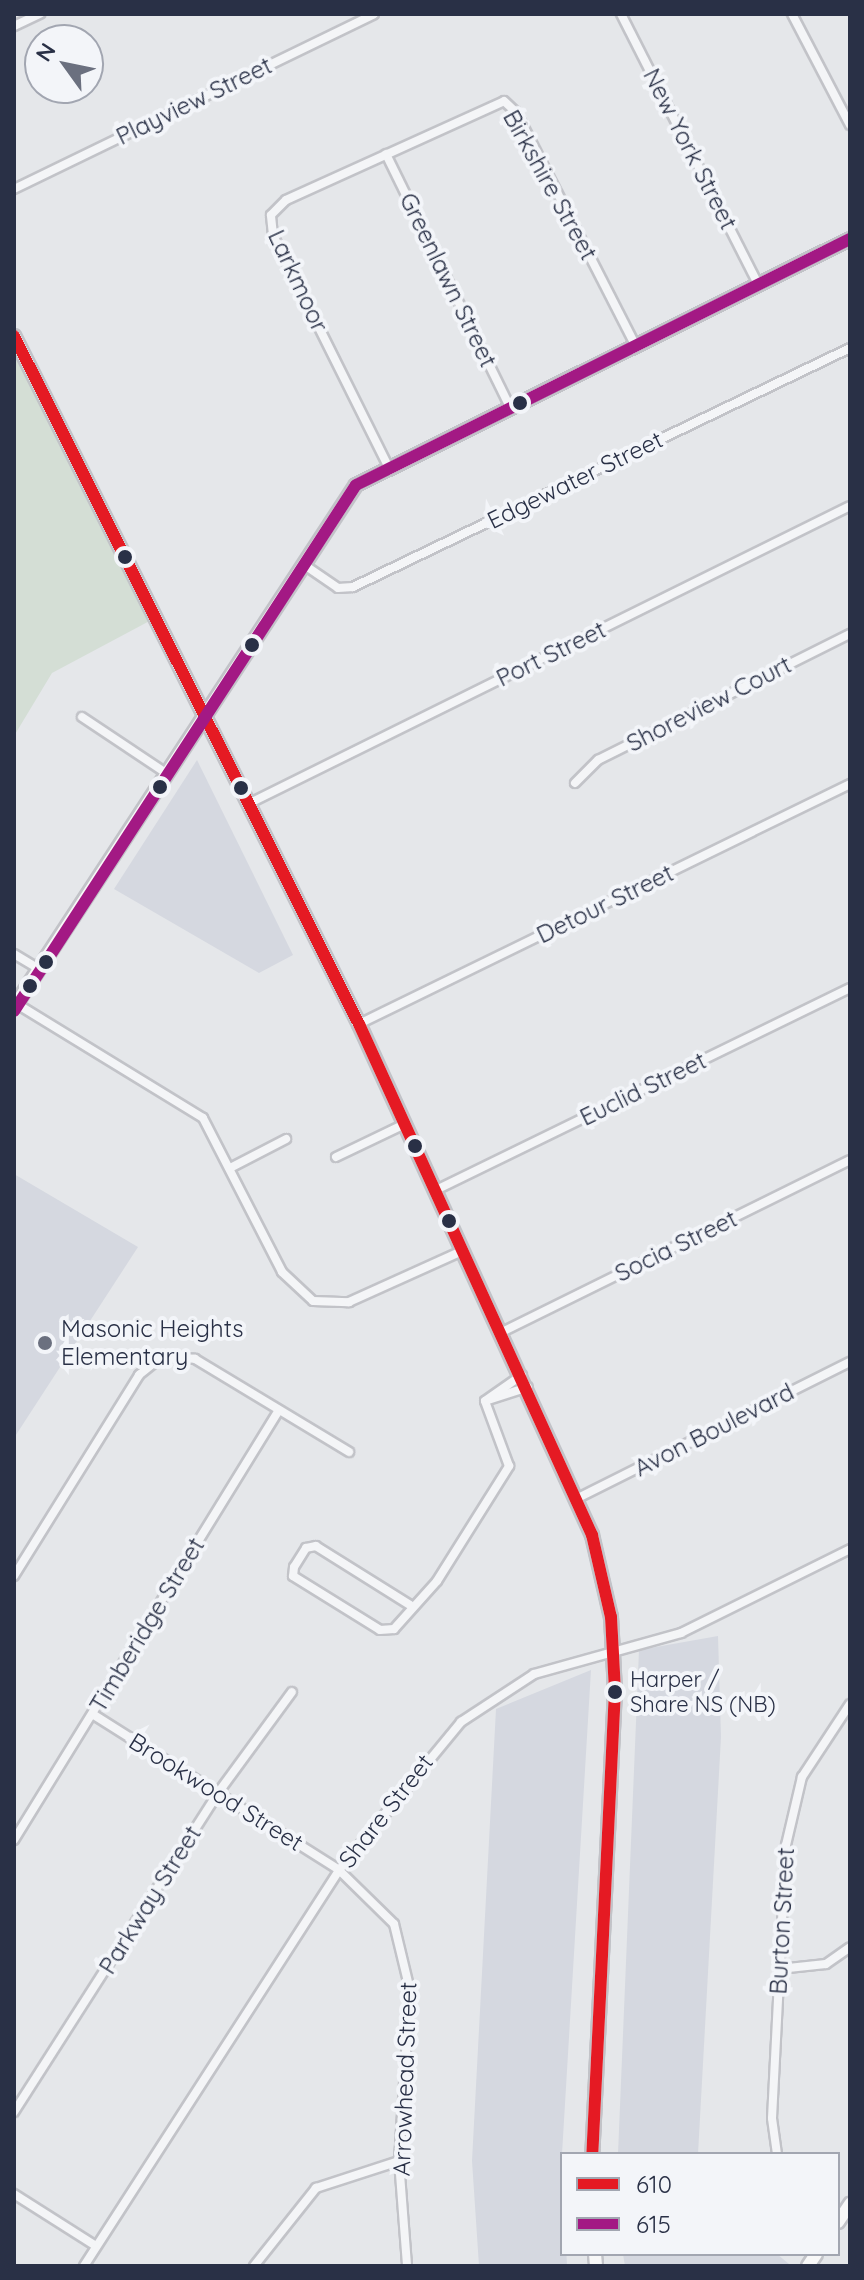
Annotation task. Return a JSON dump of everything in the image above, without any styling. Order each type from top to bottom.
[{"type":"main road","points":[[15,1008],[166,773],[207,716],[347,494],[387,464],[850,239]]},
{"type":"main road","points":[[14,336],[252,802],[359,1024],[578,1498],[607,1588],[615,1653],[592,2152]]},
{"type":"street","points":[[14,26],[40,14]]},
{"type":"street","name":"Playview Street","points":[[14,189],[374,14]]},
{"type":"street","name":"New York Street","points":[[621,14],[758,284]]},
{"type":"street","points":[[792,14],[850,125]]},
{"type":"street","name":"Birkshire Street","points":[[386,154],[489,102],[511,106],[634,343]]},
{"type":"street","name":"Greenlawn Street","points":[[386,154],[509,405]]},
{"type":"street","name":"Larkmoor","points":[[386,154],[286,200],[270,223],[387,464]]},
{"type":"street","name":"Edgewater Street","points":[[303,564],[338,588],[353,587],[850,348]]},
{"type":"street","name":"Port Street","points":[[252,802],[850,506]]},
{"type":"street","name":"Shoreview Court","points":[[575,783],[598,760],[850,634]]},
{"type":"street","points":[[82,717],[166,773]]},
{"type":"street","name":"Detour Street","points":[[359,1024],[850,784]]},
{"type":"street","points":[[14,954],[39,969]]},
{"type":"street","name":"Euclid Street","points":[[436,1190],[850,988]]},
{"type":"street","points":[[15,1008],[194,1111],[232,1167],[282,1272],[323,1305],[349,1302],[464,1250]]},
{"type":"street","points":[[336,1157],[405,1124]]},
{"type":"street","points":[[232,1167],[286,1139]]},
{"type":"street","name":"Socia Street","points":[[502,1332],[850,1160]]},
{"type":"street","points":[[14,1576],[154,1360],[195,1359],[349,1452]]},
{"type":"street","name":"Avon Boulevard","points":[[578,1498],[850,1362]]},
{"type":"street","points":[[410,1605],[316,1546],[306,1548],[294,1567],[293,1576],[380,1630],[394,1629],[410,1605],[437,1581],[509,1466],[485,1401],[526,1381]]},
{"type":"street","name":"Timberidge Street","points":[[14,1840],[94,1715],[279,1410]]},
{"type":"street","points":[[848,1550],[850,1563]]},
{"type":"street","name":"Share Street","points":[[84,2266],[339,1870],[420,1765],[489,1699],[534,1674],[681,1633],[848,1550]]},
{"type":"street","name":"Parkway Street","points":[[14,2112],[218,1793],[292,1692]]},
{"type":"street","name":"Burton Street","points":[[777,2152],[772,2118],[791,1812],[802,1777],[850,1704]]},
{"type":"street","name":"Brookwood Street","points":[[94,1715],[339,1870]]},
{"type":"street","name":"Arrowhead Street","points":[[339,1870],[386,1912],[406,1952],[399,2161],[407,2266]]},
{"type":"street","points":[[779,1969],[826,1964],[850,1947]]},
{"type":"street","points":[[254,2266],[316,2188],[399,2161]]},
{"type":"street","points":[[14,2194],[96,2246]]},
{"type":"shaded area","points":[[14,332],[157,617],[52,673],[14,736]]},
{"type":"shaded area","points":[[197,760],[293,955],[259,973],[114,889]]},
{"type":"shaded area","name":"Masonic Heights Elementary","points":[[14,1174],[138,1247],[14,1438]]},
{"type":"shaded area","points":[[718,1636],[721,1737],[698,2152],[618,2152],[639,1650]]},
{"type":"shaded area","points":[[591,1670],[560,2152],[560,2256],[567,2256],[567,2266],[479,2266],[472,2161],[496,1709]]},
{"type":"shaded area","points":[[623,2256],[779,2256],[789,2264],[625,2266]]},
{"type":"transit line","name":"615","points":[[14,1011],[356,485],[850,239]]},
{"type":"transit line","name":"610","points":[[14,336],[359,1024],[592,1535],[611,1617],[615,1690],[592,2152]]},
{"type":"place","name":"Masonic Heights Elementary","points":[[45,1343]]},
{"type":"place","name":"Harper / Share NS (NB)","points":[[615,1692]]}]
